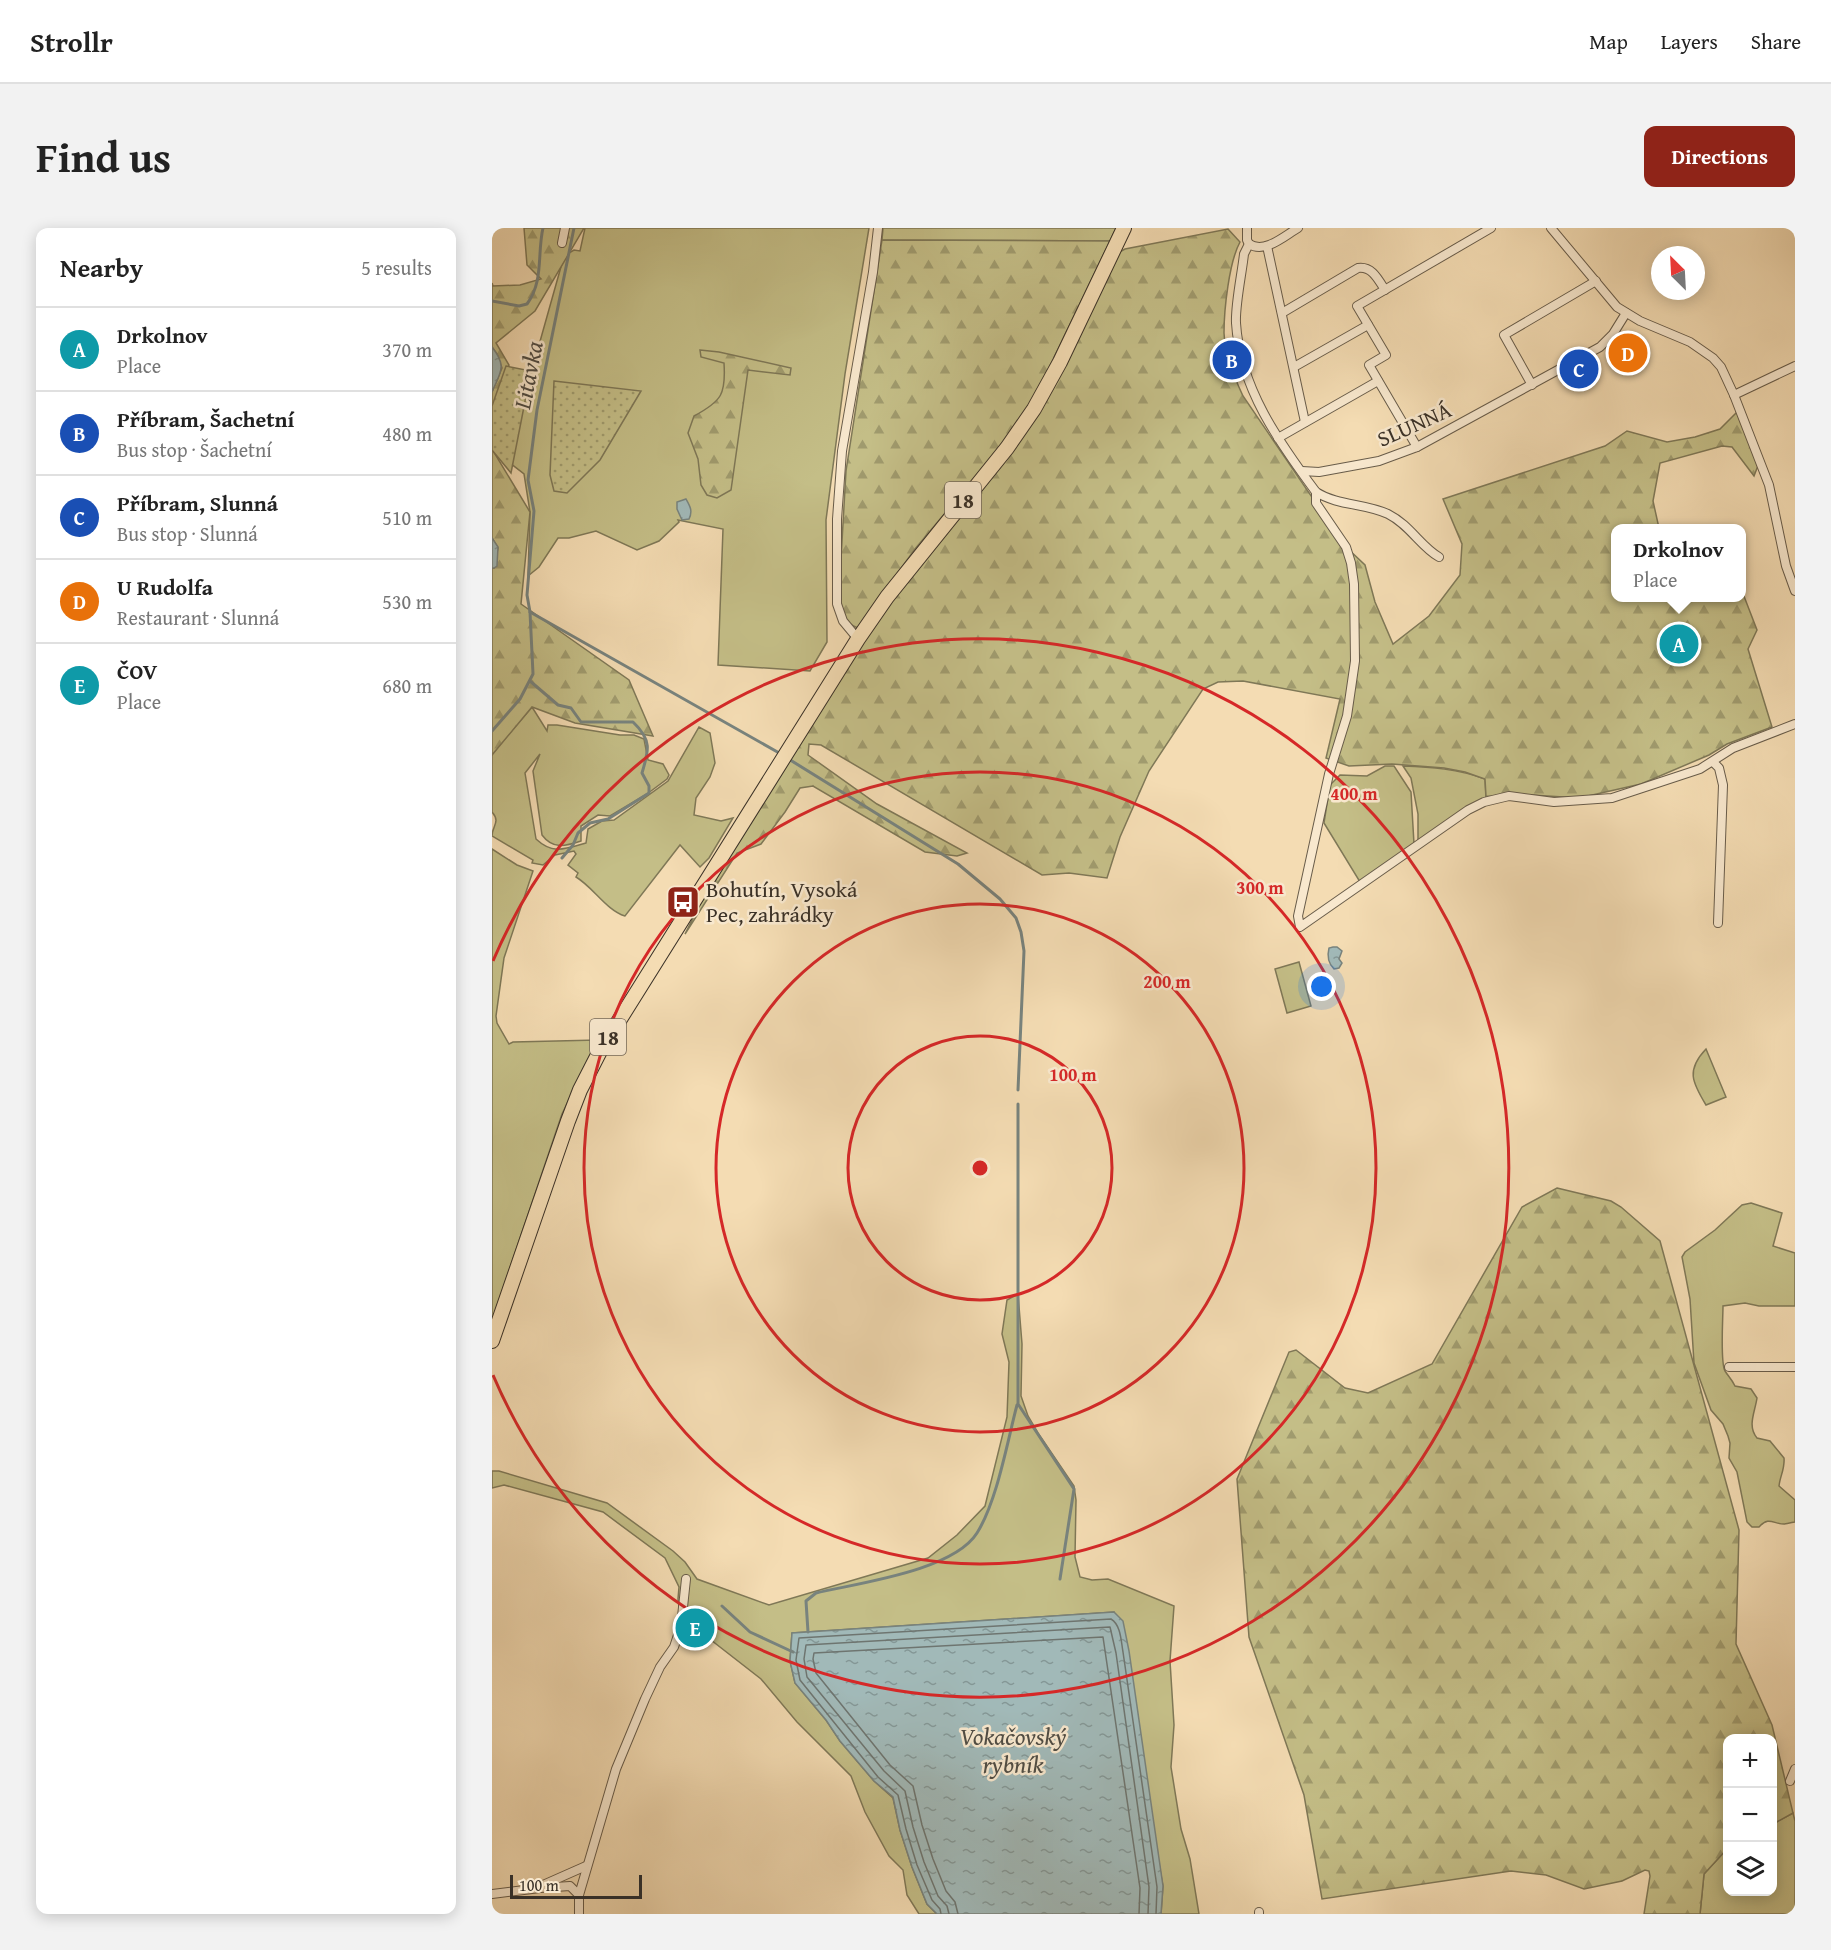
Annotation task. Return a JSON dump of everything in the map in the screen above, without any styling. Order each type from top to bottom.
[{"type":"main road","name":"18","points":[[492,1341],[580,1090],[600,1051],[858,639],[893,589],[1007,448],[1034,409],[1060,362],[1121,233]]},
{"type":"street","points":[[562,243],[565,228]]},
{"type":"street","points":[[858,639],[843,621],[837,604],[837,519],[842,451],[873,272],[878,228]]},
{"type":"street","points":[[1247,228],[1249,244],[1244,254],[1235,320],[1240,357],[1254,397],[1297,468],[1302,471],[1316,492],[1323,497],[1374,508],[1391,516],[1403,523],[1439,557]]},
{"type":"street","points":[[1249,244],[1259,248],[1268,246],[1298,228]]},
{"type":"street","points":[[1417,447],[1369,365],[1386,355],[1357,306],[1491,228]]},
{"type":"street","points":[[1551,228],[1626,313],[1703,350],[1720,367],[1734,395],[1769,485],[1786,566],[1795,591]]},
{"type":"street","points":[[1268,246],[1305,422]]},
{"type":"street","points":[[1281,313],[1358,268],[1365,267],[1372,271],[1385,290]]},
{"type":"street","points":[[1532,385],[1504,335],[1596,281]]},
{"type":"street","name":"SLUNNÁ","points":[[1302,471],[1320,472],[1379,461],[1417,447],[1600,346],[1612,334],[1626,313]]},
{"type":"street","points":[[1294,367],[1368,325]]},
{"type":"street","points":[[1734,395],[1795,366]]},
{"type":"street","points":[[1278,438],[1378,381]]},
{"type":"street","points":[[1316,492],[1316,503],[1346,547],[1351,563],[1354,584],[1355,661],[1347,716],[1329,774],[1298,916],[1300,927],[1468,810],[1498,797],[1509,796],[1554,802],[1612,798],[1700,769],[1733,747],[1795,724]]},
{"type":"street","points":[[1713,762],[1719,768],[1723,785],[1718,923]]},
{"type":"street","points":[[1729,1367],[1795,1367]]},
{"type":"street","points":[[579,1914],[579,1895],[586,1866],[616,1769],[650,1688],[660,1667],[674,1647],[681,1626],[686,1579]]},
{"type":"street","points":[[1790,1780],[1795,1769]]},
{"type":"street","points":[[540,1888],[545,1883],[586,1866]]},
{"type":"street","points":[[492,1894],[570,1886],[579,1895]]},
{"type":"green space","points":[[524,228],[584,228],[535,311],[496,343],[509,365],[492,414],[492,392],[502,368],[492,347],[492,283],[493,286],[520,285],[541,279],[527,265]]},
{"type":"green space","points":[[585,228],[869,228],[845,374],[826,520],[827,642],[810,671],[718,665],[723,529],[678,520],[679,522],[659,541],[637,550],[596,531],[569,538],[558,538],[539,567],[528,576],[530,512],[524,474],[506,460],[514,415],[530,377],[564,256],[574,250],[580,251]]},
{"type":"green space","points":[[883,228],[1116,228],[1110,241],[882,240]]},
{"type":"green space","points":[[1228,229],[1240,242],[1230,274],[1224,323],[1226,349],[1236,381],[1243,396],[1346,547],[1365,565],[1375,602],[1393,644],[1429,616],[1460,575],[1462,544],[1443,499],[1605,446],[1627,431],[1667,442],[1695,437],[1720,429],[1737,412],[1759,463],[1754,476],[1732,447],[1722,446],[1660,463],[1653,501],[1658,524],[1611,524],[1611,602],[1746,601],[1757,630],[1748,649],[1772,727],[1727,744],[1709,755],[1641,784],[1579,798],[1516,794],[1498,797],[1486,796],[1485,779],[1465,772],[1392,764],[1349,766],[1326,758],[1340,699],[1243,681],[1218,682],[1203,689],[1149,771],[1120,837],[1107,878],[1069,873],[1042,875],[821,745],[809,744],[808,755],[877,804],[967,853],[957,856],[925,852],[813,786],[800,788],[761,844],[737,853],[685,934],[710,884],[860,642],[1012,447],[1114,255],[1125,249]]},
{"type":"green space","points":[[882,240],[1110,241],[1033,401],[1009,437],[915,549],[858,628],[846,619],[839,594],[846,471]]},
{"type":"green space","points":[[700,350],[791,368],[790,375],[748,370],[731,490],[717,498],[707,495],[701,485],[698,459],[688,433],[694,416],[711,406],[720,396],[724,382],[724,363],[701,357]]},
{"type":"green space","points":[[506,366],[531,371],[511,473],[492,450],[492,406]]},
{"type":"green space","points":[[554,381],[641,391],[600,460],[567,493],[554,491],[550,475]]},
{"type":"green space","points":[[492,449],[530,512],[521,604],[629,680],[653,736],[575,723],[532,707],[492,755],[492,568],[494,568],[498,548],[492,538]]},
{"type":"green space","points":[[532,707],[547,731],[548,725],[557,725],[620,735],[634,735],[644,739],[648,760],[663,764],[669,775],[647,794],[610,816],[598,815],[581,826],[581,841],[560,846],[546,840],[542,835],[533,771],[540,754],[525,773],[536,839],[554,849],[565,849],[586,843],[588,829],[602,821],[614,820],[668,781],[699,727],[710,733],[715,763],[710,777],[696,798],[694,815],[721,821],[733,818],[709,858],[700,867],[680,845],[625,916],[612,909],[576,877],[578,873],[568,865],[576,854],[574,851],[555,855],[543,865],[532,863],[533,860],[492,836],[496,819],[492,812],[492,754]]},
{"type":"green space","points":[[1385,766],[1394,766],[1411,792],[1414,844],[1360,882],[1324,823],[1330,785],[1340,775],[1367,776]]},
{"type":"green space","points":[[1403,766],[1444,769],[1485,779],[1486,799],[1418,842],[1418,814],[1411,778]]},
{"type":"green space","points":[[492,849],[517,865],[533,871],[504,958],[497,1023],[509,1044],[513,1042],[598,1040],[562,1114],[492,1321]]},
{"type":"green space","points":[[1299,962],[1311,1006],[1287,1013],[1275,969]]},
{"type":"green space","points":[[1706,1049],[1726,1097],[1706,1105],[1697,1090],[1693,1076],[1696,1063]]},
{"type":"green space","points":[[1557,1188],[1611,1201],[1660,1241],[1739,1530],[1736,1644],[1774,1734],[1723,1734],[1723,1853],[1704,1874],[1700,1914],[1644,1914],[1650,1876],[1649,1871],[1645,1870],[1622,1881],[1584,1889],[1546,1875],[1511,1871],[1322,1899],[1304,1795],[1249,1637],[1237,1479],[1289,1352],[1296,1350],[1345,1388],[1368,1393],[1432,1364],[1522,1207]]},
{"type":"green space","points":[[1751,1203],[1782,1213],[1773,1246],[1795,1253],[1795,1306],[1759,1306],[1745,1303],[1723,1306],[1723,1366],[1735,1386],[1751,1389],[1757,1398],[1752,1429],[1757,1438],[1770,1441],[1784,1458],[1779,1486],[1795,1500],[1795,1522],[1784,1524],[1768,1521],[1759,1527],[1752,1527],[1747,1522],[1737,1472],[1729,1458],[1728,1436],[1723,1424],[1711,1410],[1694,1363],[1690,1299],[1682,1257],[1685,1252],[1715,1230],[1742,1205]]},
{"type":"green space","points":[[1018,1294],[1022,1344],[1021,1396],[1028,1416],[1038,1433],[1074,1486],[1076,1500],[1075,1557],[1080,1577],[1092,1580],[1108,1579],[1174,1606],[1170,1661],[1174,1725],[1171,1767],[1199,1914],[1161,1914],[1163,1886],[1114,1612],[792,1633],[790,1661],[795,1683],[874,1781],[893,1798],[912,1867],[927,1904],[937,1914],[919,1914],[907,1895],[903,1870],[889,1856],[865,1812],[851,1776],[797,1722],[761,1679],[702,1633],[679,1607],[679,1587],[665,1558],[603,1512],[504,1485],[492,1488],[492,1471],[499,1471],[607,1503],[673,1551],[685,1562],[697,1579],[769,1605],[928,1558],[957,1535],[985,1506],[1007,1417],[1009,1362],[1002,1334],[1007,1300]]},
{"type":"green space","points":[[1777,1746],[1793,1813],[1777,1822]]},
{"type":"green space","points":[[1793,1813],[1795,1821],[1795,1914],[1700,1914],[1704,1874],[1723,1853],[1723,1896],[1777,1896],[1777,1822]]},
{"type":"water","points":[[492,347],[500,359],[501,369],[492,392]]},
{"type":"water","points":[[686,499],[691,513],[689,519],[682,520],[677,509],[677,502]]},
{"type":"water","points":[[492,538],[498,547],[497,566],[494,568],[492,568]]},
{"type":"water","points":[[1333,947],[1342,951],[1339,959],[1342,963],[1339,968],[1334,969],[1328,954],[1329,948]]},
{"type":"water","name":"Vokačovský rybník","points":[[1114,1612],[1123,1621],[1129,1651],[1163,1886],[1161,1914],[937,1914],[927,1904],[912,1867],[900,1830],[893,1797],[874,1781],[795,1683],[790,1661],[792,1633]]},
{"type":"waterway","points":[[492,301],[519,306],[527,304],[538,277],[543,228]]},
{"type":"waterway","name":"Litavka","points":[[492,731],[520,699],[533,674],[527,595],[534,511],[528,480],[537,410],[574,228]]},
{"type":"waterway","points":[[530,612],[781,754]]},
{"type":"waterway","points":[[530,681],[558,705],[571,708],[581,722],[633,722],[646,740],[647,752],[642,773],[649,786],[649,793],[608,819],[590,823],[578,833],[573,845],[562,858]]},
{"type":"waterway","points":[[787,758],[958,864],[1000,899],[1016,918],[1024,951],[1018,1090]]},
{"type":"waterway","points":[[1018,1104],[1018,1404],[1074,1489],[1060,1579]]},
{"type":"waterway","points":[[808,1632],[806,1601],[816,1593],[879,1580],[927,1566],[948,1557],[965,1546],[977,1533],[996,1488],[1017,1405]]},
{"type":"waterway","points":[[722,1606],[750,1632],[793,1652]]},
{"type":"place","name":"U Rudolfa","points":[[1628,353]]},
{"type":"place","name":"Příbram, Šachetní","points":[[1232,360]]},
{"type":"place","name":"Příbram, Slunná","points":[[1579,369]]},
{"type":"place","name":"Drkolnov","points":[[1679,644]]},
{"type":"place","name":"Bohutín, Vysoká Pec, zahrádky","points":[[683,902]]},
{"type":"place","name":"ČOV","points":[[695,1628]]}]
